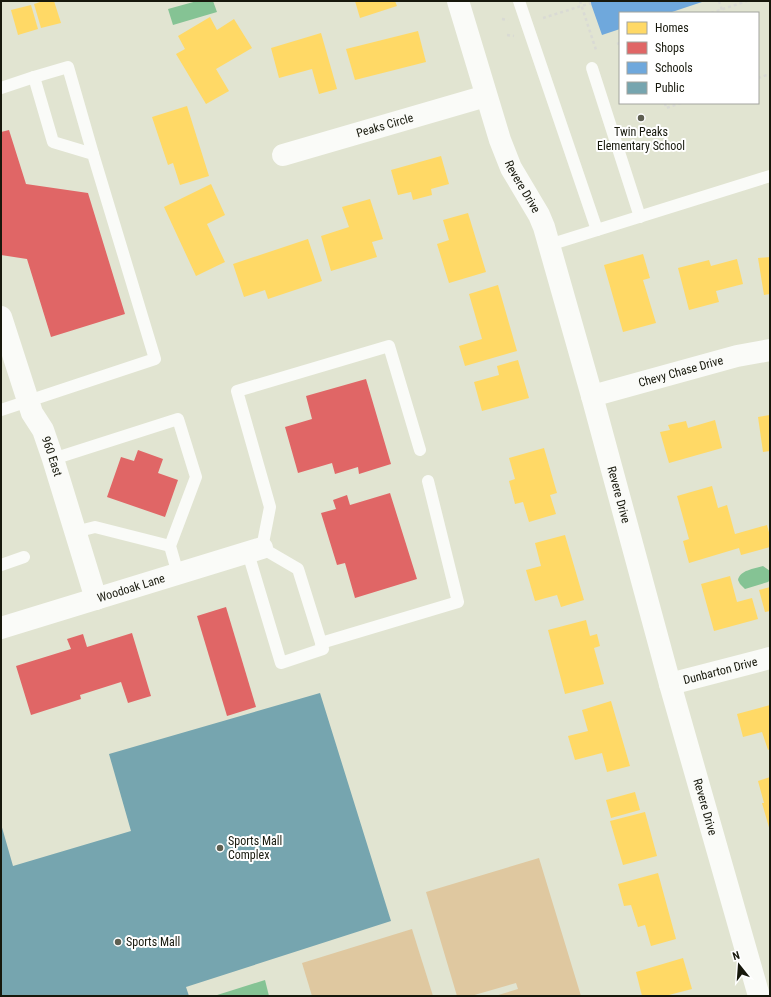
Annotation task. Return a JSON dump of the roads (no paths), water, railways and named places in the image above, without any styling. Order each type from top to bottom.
[{"type":"street","name":"Revere Drive","points":[[458,1],[505,154],[518,180],[539,215],[549,245],[592,396],[670,684],[759,996]]},
{"type":"street","name":"Peaks Circle","points":[[283,155],[486,96]]},
{"type":"street","name":"960 East","points":[[1,317],[32,413],[43,430],[53,459],[96,599]]},
{"type":"street","name":"Chevy Chase Drive","points":[[592,396],[737,356],[770,350]]},
{"type":"street","name":"Woodoak Lane","points":[[1,628],[255,551]]},
{"type":"street","name":"Dunbarton Drive","points":[[670,684],[770,658]]},
{"type":"lane","points":[[519,1],[597,230]]},
{"type":"lane","points":[[1,88],[68,67],[155,359],[1,410]]},
{"type":"lane","points":[[592,68],[640,217]]},
{"type":"lane","points":[[34,77],[53,142],[93,154]]},
{"type":"lane","points":[[549,245],[770,176]]},
{"type":"lane","points":[[255,551],[298,569],[323,649],[281,663],[255,551],[270,507],[237,391],[388,346],[420,450]]},
{"type":"lane","points":[[53,459],[178,419],[196,477],[170,546],[178,574]]},
{"type":"lane","points":[[321,643],[458,602],[428,481]]},
{"type":"lane","points":[[75,532],[96,526],[170,546]]},
{"type":"lane","points":[[1,565],[24,557]]},
{"type":"place","name":"Twin Peaks Elementary School","points":[[641,118]]},
{"type":"place","name":"Sports Mall Complex","points":[[220,848]]},
{"type":"place","name":"Sports Mall","points":[[118,942]]}]
